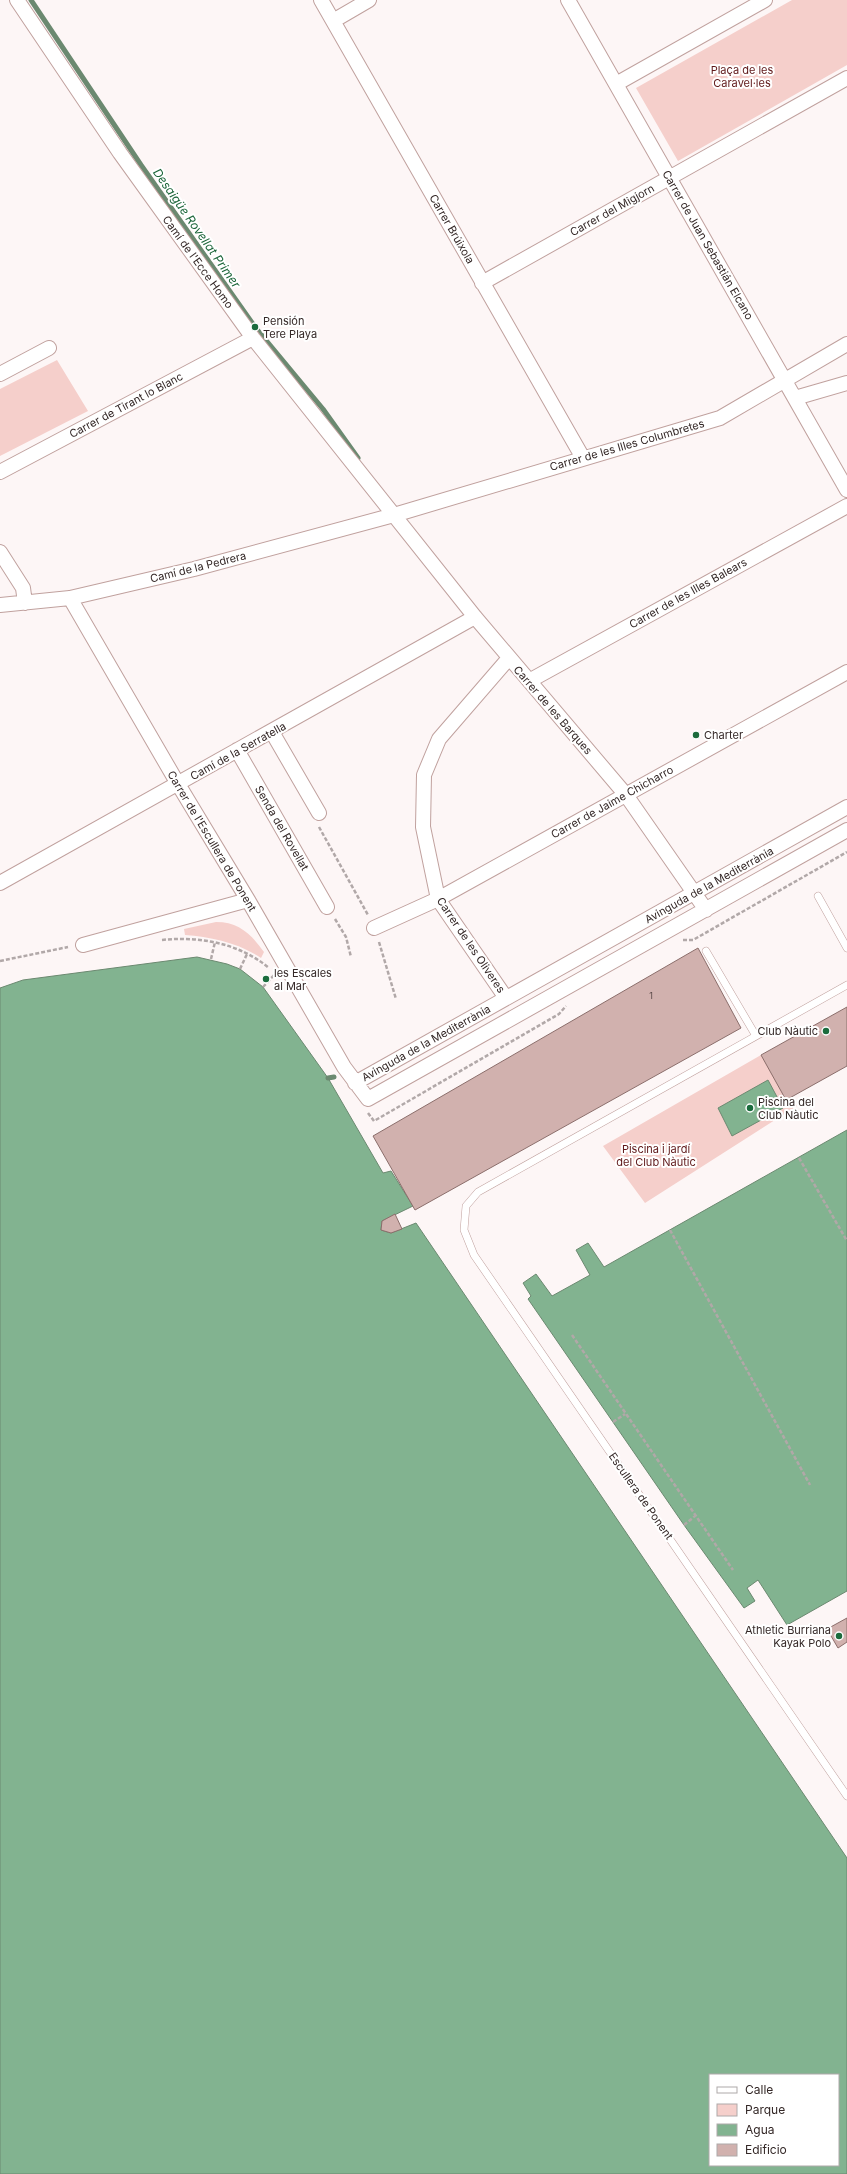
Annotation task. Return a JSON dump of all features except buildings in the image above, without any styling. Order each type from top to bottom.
[{"type":"street","name":"Camí de l'Ecce Homo","points":[[17,0],[120,153],[253,338],[394,515]]},
{"type":"street","name":"Carrer Brúixola","points":[[321,0],[583,458]]},
{"type":"street","points":[[333,21],[369,0]]},
{"type":"street","name":"Carrer de Juan Sebastián Elcano","points":[[568,0],[847,490]]},
{"type":"street","points":[[616,84],[765,0]]},
{"type":"street","name":"Carrer del Migjorn","points":[[482,283],[847,78]]},
{"type":"street","name":"Carrer de Tirant lo Blanc","points":[[0,472],[253,338]]},
{"type":"street","name":"Carrer de les Illes Columbretes","points":[[394,515],[720,418],[785,382],[847,344]]},
{"type":"street","points":[[0,374],[49,348]]},
{"type":"street","points":[[795,398],[847,383]]},
{"type":"street","name":"Carrer de les Illes Balears","points":[[529,681],[847,506]]},
{"type":"street","name":"Camí de la Pedrera","points":[[0,605],[70,598],[194,569],[394,515]]},
{"type":"street","name":"Carrer de les Barques","points":[[394,515],[475,617],[626,795],[706,910]]},
{"type":"street","points":[[0,552],[23,588],[25,603]]},
{"type":"street","name":"Carrer de l'Escullera de Ponent","points":[[70,598],[178,784],[248,900],[344,1067],[355,1083]]},
{"type":"street","name":"Camí de la Serratella","points":[[0,883],[475,617]]},
{"type":"street","name":"Carrer de les Oliveres","points":[[506,998],[438,899],[423,828],[424,775],[439,739],[509,658]]},
{"type":"street","name":"Carrer de Jaime Chicharro","points":[[374,928],[438,899],[847,672]]},
{"type":"street","points":[[272,732],[319,813]]},
{"type":"street","name":"Senda del Rovellat","points":[[237,750],[327,906]]},
{"type":"street","name":"Avinguda de la Mediterrània","points":[[847,807],[355,1083],[368,1099],[847,830]]},
{"type":"street","points":[[83,945],[248,900]]},
{"type":"lane","points":[[818,896],[847,948]]},
{"type":"lane","points":[[706,951],[756,1036],[847,985]]},
{"type":"lane","name":"Escullera de Ponent","points":[[756,1036],[478,1192],[466,1206],[464,1230],[474,1255],[847,1796]]},
{"type":"path","points":[[319,813],[314,817],[374,928],[396,999]]},
{"type":"path","points":[[327,906],[346,937],[351,958]]},
{"type":"path","points":[[155,941],[184,938],[215,942],[247,954],[275,973],[279,978]]},
{"type":"path","points":[[210,960],[215,942]]},
{"type":"path","points":[[0,961],[83,945]]},
{"type":"path","points":[[240,969],[247,954]]},
{"type":"path","points":[[263,987],[275,973]]},
{"type":"path","points":[[799,1158],[847,1241]]},
{"type":"path","points":[[670,1230],[810,1485]]},
{"type":"path","points":[[572,1335],[695,1516],[734,1570]]},
{"type":"path","points":[[613,1422],[625,1414]]},
{"type":"path","points":[[684,1525],[695,1516]]},
{"type":"green space","name":"Plaça de les Caravel·les","points":[[792,0],[847,0],[847,65],[678,161],[636,88]]},
{"type":"green space","points":[[57,360],[88,411],[0,456],[0,389]]},
{"type":"green space","points":[[216,922],[231,924],[244,930],[264,952],[261,958],[244,948],[205,937],[185,935],[184,929]]},
{"type":"green space","name":"Piscina i jardí del Club Nàutic","points":[[761,1055],[797,1106],[645,1203],[603,1146]]},
{"type":"water","points":[[197,957],[227,964],[240,969],[263,987],[328,1078],[383,1173],[391,1171],[413,1206],[382,1221],[381,1230],[391,1233],[416,1223],[847,1858],[847,2174],[0,2174],[0,988],[23,980]]},
{"type":"water","name":"Piscina del Club Nàutic","points":[[768,1080],[783,1108],[732,1136],[718,1108]]},
{"type":"water","points":[[847,1130],[847,1591],[787,1625],[758,1580],[747,1588],[755,1601],[744,1608],[684,1525],[528,1299],[531,1296],[523,1283],[536,1274],[552,1296],[590,1275],[576,1250],[588,1243],[604,1267]]},
{"type":"waterway","name":"Desaigüe Rovellat Primer","points":[[31,0],[141,165],[255,327],[323,409],[358,458]]},
{"type":"waterway","points":[[328,1078],[334,1077]]},
{"type":"place","name":"Pensión Tere Playa","points":[[255,327]]},
{"type":"place","name":"Charter","points":[[696,735]]},
{"type":"place","name":"les Escales al Mar","points":[[266,979]]},
{"type":"place","name":"Club Nàutic","points":[[826,1031]]},
{"type":"place","name":"Piscina del Club Nàutic","points":[[750,1108]]},
{"type":"place","name":"Athletic Burriana Kayak Polo","points":[[839,1636]]}]
